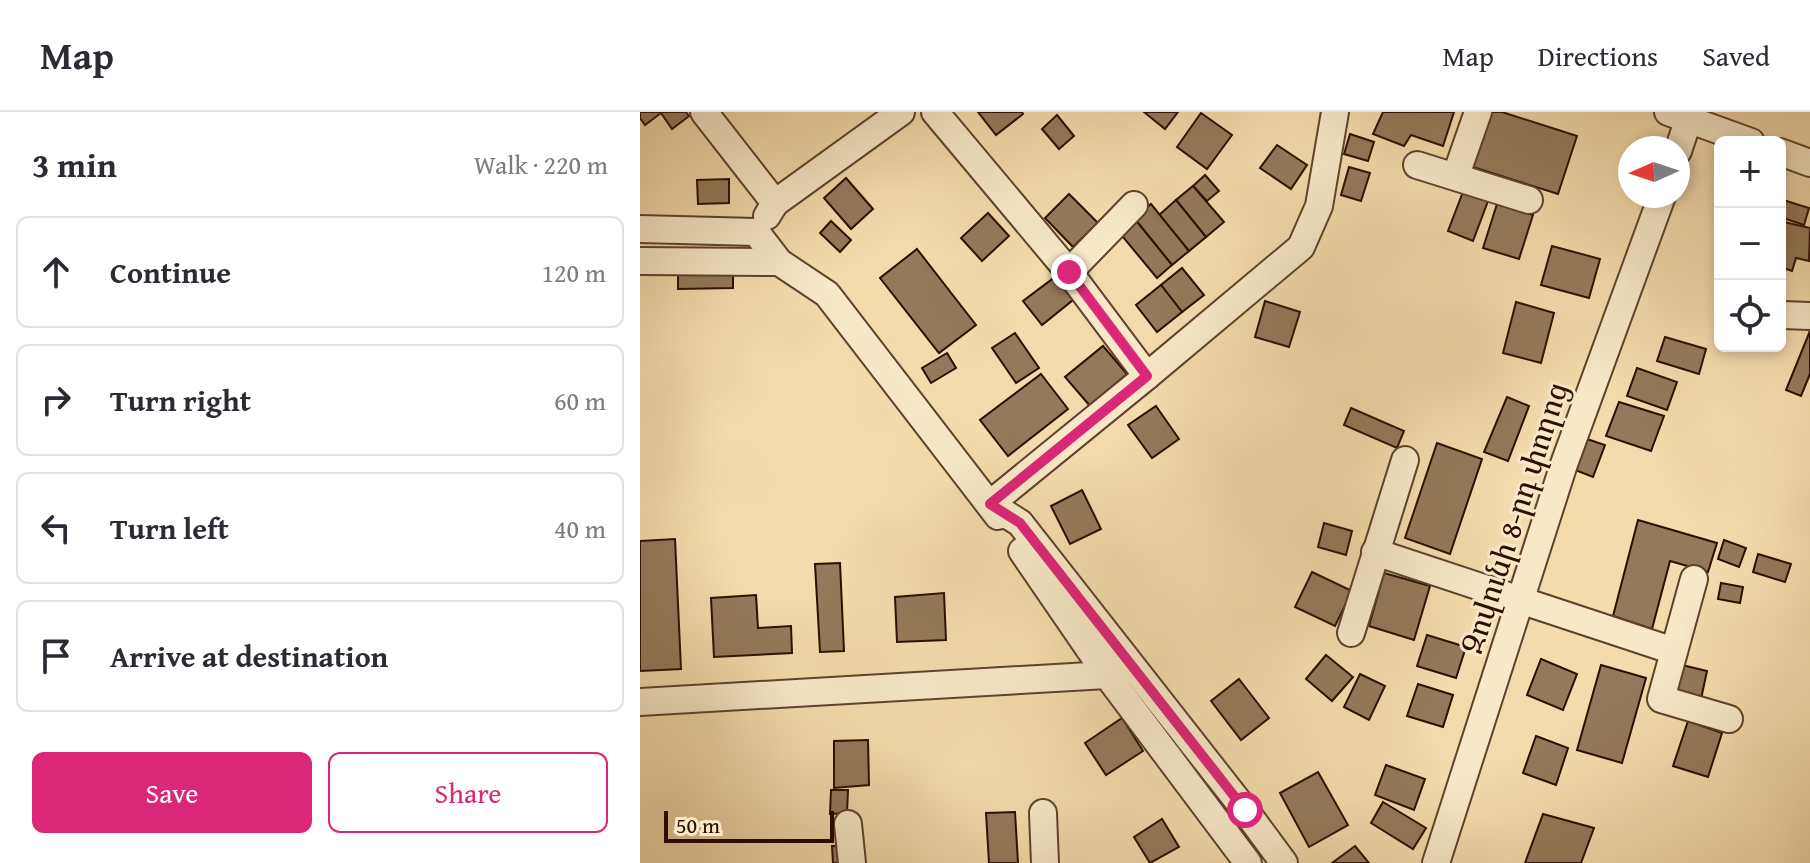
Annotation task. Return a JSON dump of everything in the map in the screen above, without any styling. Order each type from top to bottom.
[{"type":"street","points":[[704,112],[775,203]]},
{"type":"street","points":[[756,232],[775,203],[901,112]]},
{"type":"street","points":[[935,112],[1069,272],[1147,376]]},
{"type":"street","points":[[990,504],[1301,247],[1319,206],[1335,112]]},
{"type":"street","points":[[1456,175],[1478,112]]},
{"type":"street","points":[[1680,136],[1683,115],[1736,136]]},
{"type":"street","points":[[1786,154],[1810,163]]},
{"type":"street","points":[[1417,165],[1529,200]]},
{"type":"street","points":[[1069,272],[1134,205]]},
{"type":"street","name":"Զովունի 8-րդ փողոց","points":[[1436,863],[1564,464],[1658,208]]},
{"type":"street","points":[[640,229],[756,232]]},
{"type":"street","points":[[756,232],[779,262],[827,294],[990,504],[1107,675],[1248,863]]},
{"type":"street","points":[[640,261],[779,262]]},
{"type":"street","points":[[1786,315],[1810,316]]},
{"type":"street","points":[[1351,633],[1405,460]]},
{"type":"street","points":[[990,504],[1020,523],[1284,863]]},
{"type":"street","points":[[1375,552],[1674,651]]},
{"type":"street","points":[[1694,579],[1661,699],[1729,719]]},
{"type":"street","points":[[640,702],[1107,675],[1131,665]]},
{"type":"street","points":[[1043,813],[1045,863]]},
{"type":"street","points":[[848,824],[852,863]]},
{"type":"building","points":[[640,112],[686,112],[689,116],[672,129],[661,113],[645,125]]},
{"type":"building","points":[[978,112],[1022,112],[1023,114],[996,135]]},
{"type":"building","points":[[1144,112],[1178,112],[1165,129]]},
{"type":"building","points":[[1383,112],[1454,112],[1443,146],[1411,135],[1404,146],[1373,134]]},
{"type":"building","points":[[1490,112],[1502,112],[1577,136],[1558,194],[1473,167]]},
{"type":"building","points":[[1201,113],[1232,135],[1207,169],[1177,147]]},
{"type":"building","points":[[1057,115],[1074,136],[1059,149],[1042,129]]},
{"type":"building","points":[[1350,134],[1374,142],[1368,161],[1344,154]]},
{"type":"building","points":[[1277,145],[1307,165],[1291,189],[1260,168]]},
{"type":"building","points":[[1349,167],[1370,173],[1361,201],[1341,195]]},
{"type":"building","points":[[1205,175],[1219,191],[1207,201],[1193,186]]},
{"type":"building","points":[[846,178],[873,209],[851,229],[824,198]]},
{"type":"building","points":[[729,179],[729,203],[698,204],[697,180]]},
{"type":"building","points":[[1466,184],[1491,193],[1473,241],[1448,231]]},
{"type":"building","points":[[1193,186],[1224,222],[1206,237],[1176,200]]},
{"type":"building","points":[[1069,194],[1098,223],[1073,247],[1045,218]]},
{"type":"building","points":[[1176,200],[1206,237],[1189,251],[1159,215]]},
{"type":"building","points":[[1786,201],[1809,208],[1804,225],[1786,219]]},
{"type":"building","points":[[1151,204],[1189,251],[1172,265],[1134,218]]},
{"type":"building","points":[[1497,204],[1533,215],[1519,259],[1483,248]]},
{"type":"building","points":[[988,213],[1009,236],[982,261],[961,238]]},
{"type":"building","points":[[1134,218],[1172,265],[1157,278],[1118,231]]},
{"type":"building","points":[[831,221],[851,240],[840,252],[820,233]]},
{"type":"building","points":[[1786,222],[1810,228],[1809,261],[1796,258],[1792,271],[1786,269]]},
{"type":"building","points":[[1552,246],[1600,259],[1589,298],[1541,285]]},
{"type":"building","points":[[917,249],[976,325],[939,353],[880,278]]},
{"type":"building","points":[[733,268],[733,288],[678,289],[678,269]]},
{"type":"building","points":[[1182,268],[1204,295],[1182,312],[1161,285]]},
{"type":"building","points":[[1055,277],[1073,300],[1042,325],[1023,301]]},
{"type":"building","points":[[1161,285],[1182,312],[1157,332],[1136,305]]},
{"type":"building","points":[[1265,301],[1300,312],[1289,347],[1255,337]]},
{"type":"building","points":[[1516,302],[1554,313],[1541,363],[1503,353]]},
{"type":"building","points":[[1810,331],[1810,374],[1801,396],[1786,390]]},
{"type":"building","points":[[1015,333],[1039,368],[1016,383],[992,348]]},
{"type":"building","points":[[1665,337],[1706,349],[1699,374],[1657,361]]},
{"type":"building","points":[[1103,346],[1127,374],[1090,406],[1065,377]]},
{"type":"building","points":[[947,353],[956,368],[931,383],[922,368]]},
{"type":"building","points":[[1637,368],[1677,382],[1667,410],[1627,396]]},
{"type":"building","points":[[1041,374],[1068,409],[1008,456],[980,420]]},
{"type":"building","points":[[1507,397],[1529,406],[1508,461],[1484,452]]},
{"type":"building","points":[[1619,402],[1664,416],[1651,451],[1606,436]]},
{"type":"building","points":[[1156,406],[1179,439],[1152,458],[1128,425]]},
{"type":"building","points":[[1351,408],[1404,431],[1397,448],[1344,425]]},
{"type":"building","points":[[1587,439],[1605,445],[1593,477],[1575,470]]},
{"type":"building","points":[[1437,443],[1482,459],[1450,554],[1405,538]]},
{"type":"building","points":[[1082,490],[1101,529],[1070,544],[1051,506]]},
{"type":"building","points":[[1638,520],[1717,543],[1708,572],[1670,561],[1652,629],[1613,616]]},
{"type":"building","points":[[1324,523],[1352,531],[1346,555],[1318,547]]},
{"type":"building","points":[[675,539],[681,669],[640,671],[640,541]]},
{"type":"building","points":[[1724,540],[1746,548],[1739,567],[1718,559]]},
{"type":"building","points":[[1758,554],[1791,564],[1785,582],[1753,572]]},
{"type":"building","points":[[840,563],[844,651],[820,652],[815,564]]},
{"type":"building","points":[[1312,572],[1352,591],[1335,626],[1295,607]]},
{"type":"building","points":[[1384,573],[1430,586],[1414,640],[1369,626]]},
{"type":"building","points":[[1721,583],[1743,587],[1740,603],[1718,599]]},
{"type":"building","points":[[944,593],[946,640],[897,642],[895,597]]},
{"type":"building","points":[[756,595],[758,628],[791,626],[792,653],[714,657],[711,598]]},
{"type":"building","points":[[1427,635],[1466,647],[1456,678],[1417,666]]},
{"type":"building","points":[[1326,655],[1353,677],[1332,701],[1306,679]]},
{"type":"building","points":[[1541,659],[1577,674],[1563,710],[1527,695]]},
{"type":"building","points":[[1601,665],[1646,678],[1622,763],[1577,750]]},
{"type":"building","points":[[1682,665],[1707,671],[1701,699],[1675,694]]},
{"type":"building","points":[[1360,674],[1385,686],[1369,720],[1344,707]]},
{"type":"building","points":[[1239,679],[1269,718],[1241,740],[1211,701]]},
{"type":"building","points":[[1418,684],[1453,695],[1443,727],[1407,716]]},
{"type":"building","points":[[1122,718],[1143,751],[1106,775],[1085,743]]},
{"type":"building","points":[[1688,721],[1722,733],[1708,777],[1673,766]]},
{"type":"building","points":[[1536,736],[1568,748],[1556,785],[1523,773]]},
{"type":"building","points":[[868,740],[869,785],[834,788],[834,741]]},
{"type":"building","points":[[1386,765],[1425,779],[1414,810],[1375,795]]},
{"type":"building","points":[[1318,772],[1348,825],[1309,847],[1280,793]]},
{"type":"building","points":[[831,790],[848,790],[847,813],[830,814]]},
{"type":"building","points":[[1383,802],[1426,828],[1413,849],[1371,823]]},
{"type":"building","points":[[1015,812],[1018,863],[989,863],[986,813]]},
{"type":"building","points":[[1543,814],[1594,828],[1581,863],[1525,863]]},
{"type":"building","points":[[1162,819],[1179,847],[1150,863],[1134,837]]},
{"type":"building","points":[[832,846],[846,846],[846,863],[833,863]]},
{"type":"building","points":[[1355,846],[1369,863],[1332,863]]},
{"type":"route","points":[[1069,272],[1147,376],[990,504],[1020,523],[1245,810]]}]
